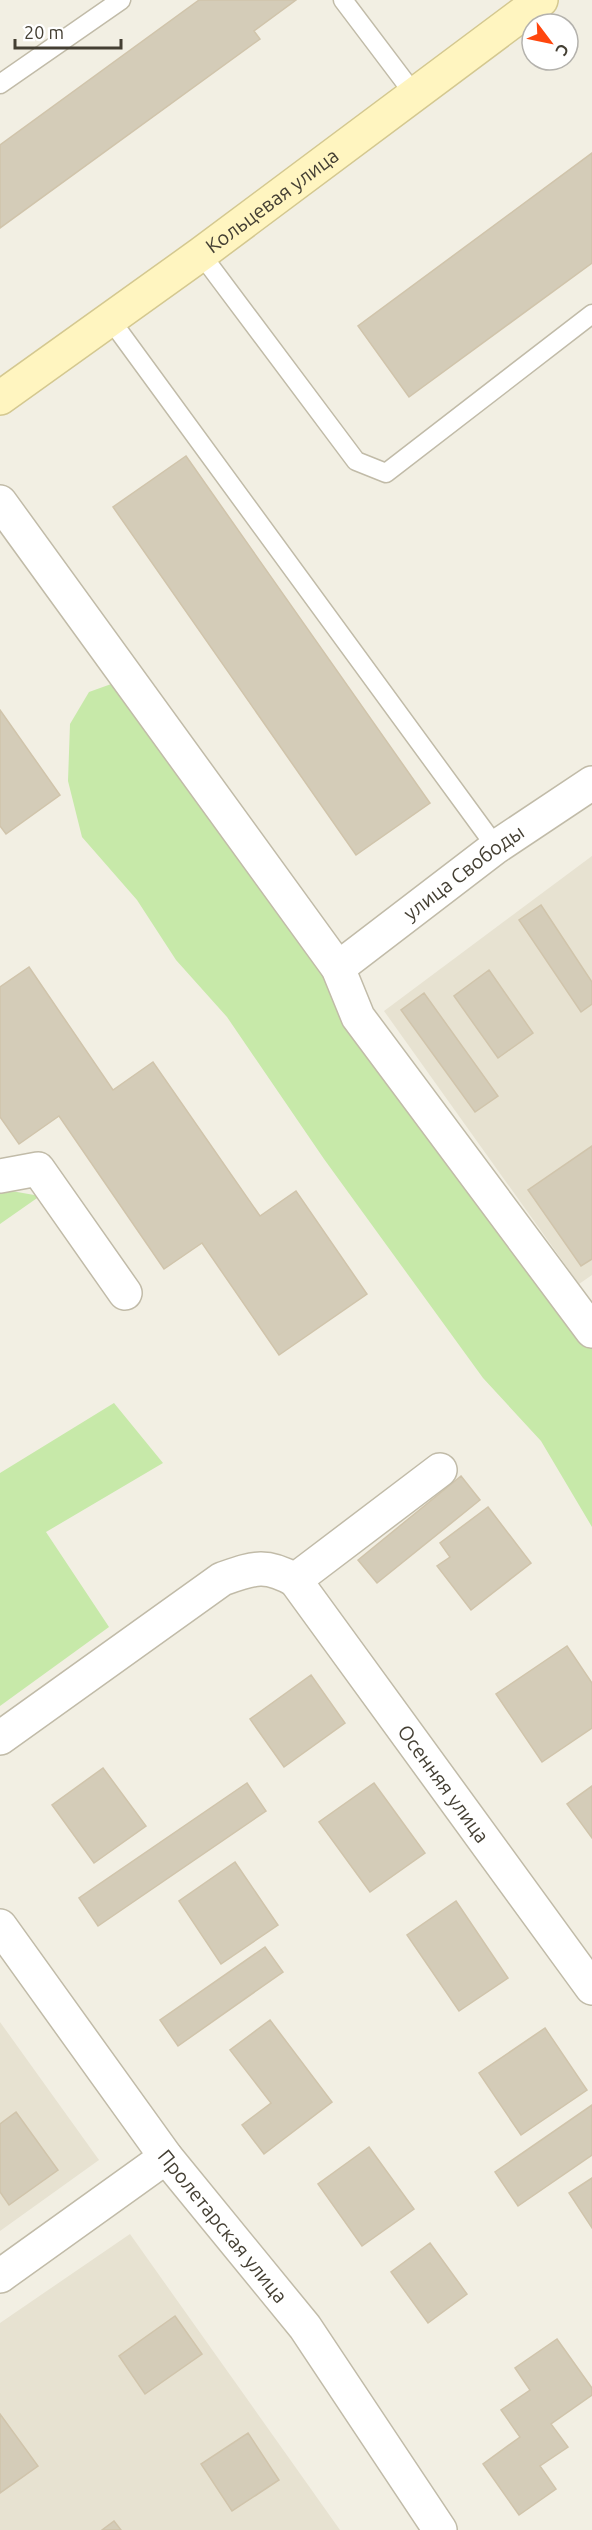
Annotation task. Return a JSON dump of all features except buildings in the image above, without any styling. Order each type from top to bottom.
[{"type":"main road","name":"Кольцевая улица","points":[[0,398],[201,254],[541,0]]},
{"type":"street","points":[[0,502],[338,968],[358,1017],[592,1331]]},
{"type":"street","name":"улица Свободы","points":[[338,968],[496,847],[592,783]]},
{"type":"street","points":[[0,1176],[38,1169],[125,1293]]},
{"type":"street","points":[[0,1738],[222,1579],[250,1569],[276,1569],[295,1580],[440,1470]]},
{"type":"street","name":"Осенняя улица","points":[[295,1580],[592,1988]]},
{"type":"street","name":"Пролетарская улица","points":[[0,1926],[166,2157],[305,2327],[440,2530]]},
{"type":"street","points":[[0,2276],[166,2157]]},
{"type":"lane","points":[[0,84],[122,0]]},
{"type":"lane","points":[[343,0],[414,94]]},
{"type":"lane","points":[[201,254],[356,461],[386,473],[592,314]]},
{"type":"lane","points":[[110,319],[496,847]]},
{"type":"shaded area","points":[[592,856],[592,1275],[579,1284],[384,1011]]},
{"type":"shaded area","points":[[0,2022],[99,2160],[0,2231]]},
{"type":"shaded area","points":[[130,2234],[340,2530],[0,2530],[0,2323]]},
{"type":"green space","points":[[114,683],[592,1307],[592,1527],[541,1441],[483,1378],[324,1159],[227,1017],[176,960],[137,900],[82,837],[68,781],[70,724],[89,692]]},
{"type":"green space","points":[[0,1189],[40,1196],[0,1224]]},
{"type":"green space","points":[[114,1403],[163,1463],[46,1532],[109,1627],[0,1706],[0,1473]]}]
